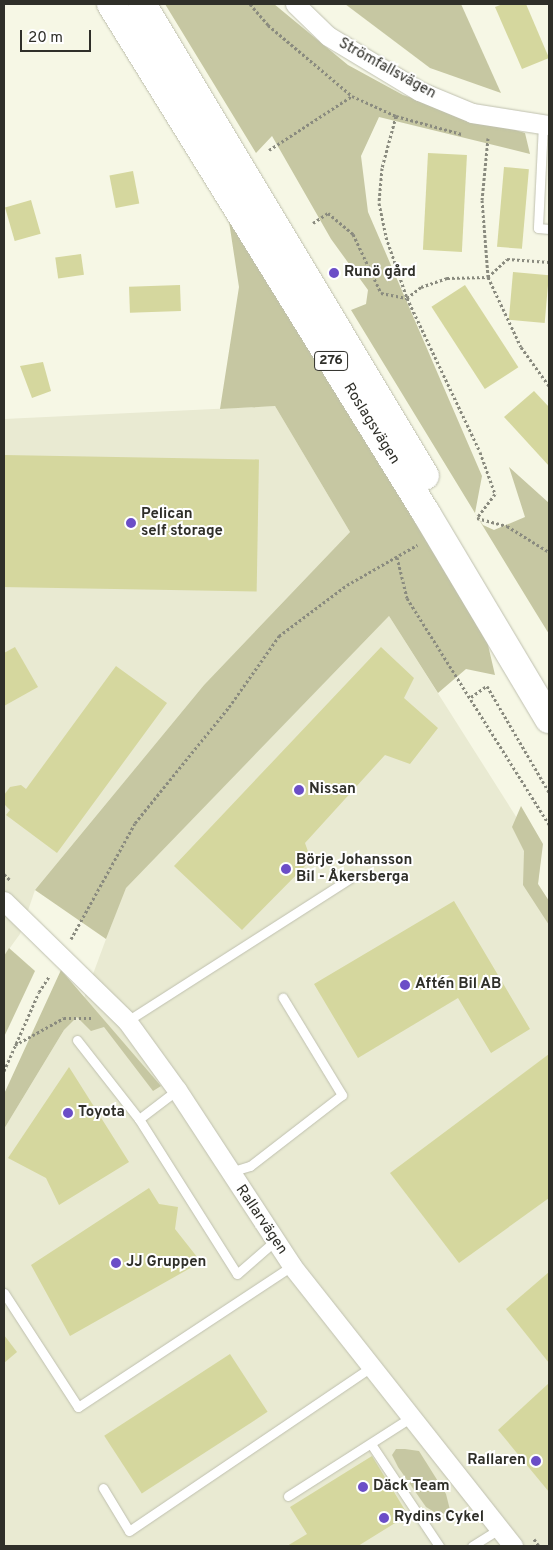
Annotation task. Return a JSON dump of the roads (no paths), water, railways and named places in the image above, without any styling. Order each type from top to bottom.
[{"type":"main road","name":"Roslagsvägen","points":[[110,4],[426,513],[549,720]]},
{"type":"main road","name":"Roslagsvägen","points":[[142,4],[549,682]]},
{"type":"street","name":"Strömfallsvägen","points":[[295,4],[328,36],[419,91],[472,113],[546,124]]},
{"type":"street","name":"Rallarvägen","points":[[4,901],[123,1016],[177,1090],[292,1266],[370,1368],[513,1546]]},
{"type":"lane","points":[[546,124],[538,228],[549,229]]},
{"type":"lane","points":[[123,1016],[351,878]]},
{"type":"lane","points":[[229,1172],[250,1166],[342,1095],[283,998]]},
{"type":"lane","points":[[77,1040],[139,1119],[237,1274],[275,1241]]},
{"type":"lane","points":[[139,1119],[177,1090]]},
{"type":"lane","points":[[4,1294],[78,1407],[292,1266]]},
{"type":"lane","points":[[102,1488],[129,1531],[370,1368]]},
{"type":"lane","points":[[288,1496],[410,1418]]},
{"type":"lane","points":[[371,1444],[439,1546]]},
{"type":"lane","points":[[472,1546],[499,1529]]},
{"type":"place","name":"Runö gård","points":[[334,273]]},
{"type":"place","name":"Pelican self storage","points":[[131,523]]},
{"type":"place","name":"Nissan","points":[[299,790]]},
{"type":"place","name":"Börje Johansson Bil - Åkersberga","points":[[286,869]]},
{"type":"place","name":"Aftén Bil AB","points":[[405,985]]},
{"type":"place","name":"Toyota","points":[[68,1113]]},
{"type":"place","name":"JJ Gruppen","points":[[116,1263]]},
{"type":"place","name":"Rallaren","points":[[536,1461]]},
{"type":"place","name":"Däck Team","points":[[363,1487]]},
{"type":"place","name":"Rydins Cykel","points":[[384,1518]]}]
